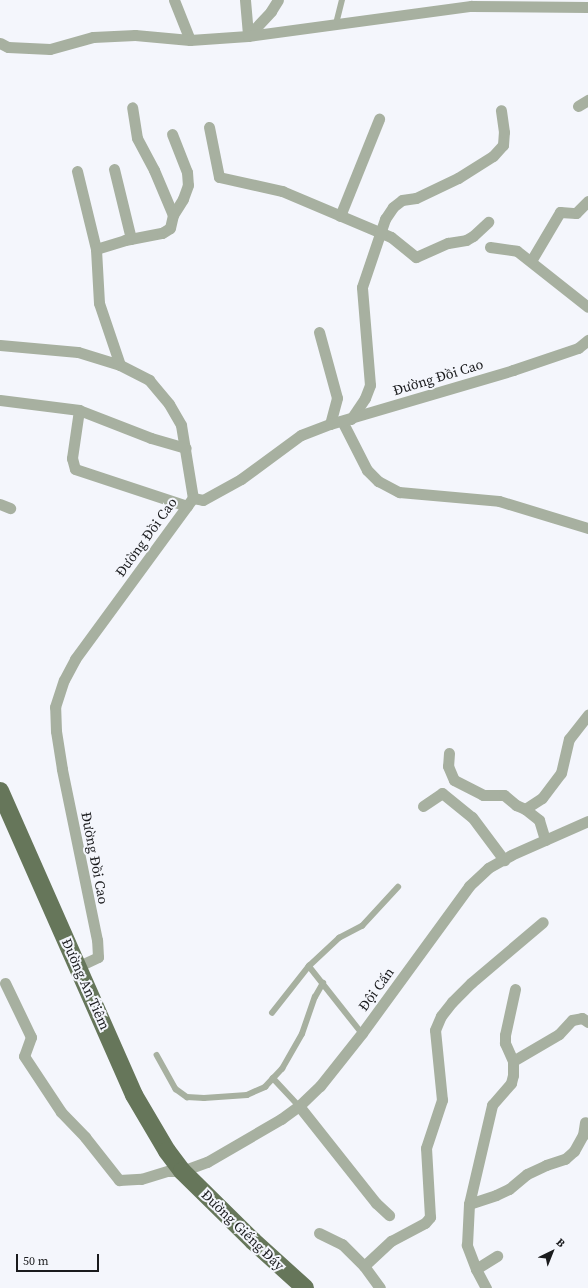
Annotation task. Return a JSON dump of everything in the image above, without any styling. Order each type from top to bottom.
[{"type":"main road","name":"Đường An Tiêm","points":[[0,791],[79,966],[134,1095],[167,1150],[182,1171]]},
{"type":"main road","name":"Đường Giếng Đáy","points":[[182,1171],[253,1241],[305,1288]]},
{"type":"street","points":[[174,0],[190,40]]},
{"type":"street","points":[[245,0],[248,36]]},
{"type":"street","points":[[248,36],[271,11],[278,0]]},
{"type":"street","points":[[0,43],[8,47],[50,49],[93,37],[135,35],[190,40],[248,36],[471,6],[588,6]]},
{"type":"street","points":[[578,106],[588,100]]},
{"type":"street","points":[[132,106],[137,138],[154,170],[173,215]]},
{"type":"street","points":[[501,110],[504,132],[503,146],[493,156],[458,178],[416,198],[402,200],[393,207],[385,219],[362,287],[370,385],[365,398],[346,420],[367,470],[378,481],[398,492],[498,501],[588,528]]},
{"type":"street","points":[[340,216],[378,119]]},
{"type":"street","points":[[209,128],[219,177],[282,191],[398,241],[416,257],[448,243],[470,238],[488,222]]},
{"type":"street","points":[[96,249],[167,231],[172,224],[173,215],[183,198],[188,185],[187,172],[172,134]]},
{"type":"street","points":[[114,169],[131,239]]},
{"type":"street","points":[[77,171],[96,249],[99,303],[120,365]]},
{"type":"street","points":[[531,261],[560,212],[576,213],[588,201]]},
{"type":"street","points":[[490,247],[517,251],[588,307]]},
{"type":"street","points":[[319,332],[337,398],[330,424]]},
{"type":"street","name":"Đường Đồi Cao","points":[[79,966],[98,957],[97,940],[62,769],[56,731],[56,707],[64,680],[75,659],[190,502],[203,500],[241,479],[301,435],[330,424],[513,370],[578,348],[588,340]]},
{"type":"street","points":[[0,345],[78,352],[120,365],[149,380],[169,404],[182,425],[186,448],[190,502],[75,469],[72,458],[79,410]]},
{"type":"street","points":[[0,400],[79,410],[151,438],[186,448]]},
{"type":"street","points":[[525,809],[542,798],[561,774],[568,739],[588,715]]},
{"type":"street","points":[[449,753],[448,766],[454,780],[483,794],[504,795],[539,820],[545,840]]},
{"type":"street","points":[[422,806],[442,793],[472,818],[504,860]]},
{"type":"street","name":"Đội Cấn","points":[[5,983],[31,1037],[24,1056],[61,1112],[85,1137],[119,1180],[141,1179],[168,1171],[182,1171],[207,1162],[281,1119],[299,1106],[320,1086],[362,1032],[469,886],[488,868],[588,821]]},
{"type":"street","points":[[364,1266],[391,1241],[425,1223],[430,1217],[426,1148],[442,1100],[436,1030],[442,1016],[452,1002],[471,983],[543,922]]},
{"type":"street","points":[[486,1288],[476,1269],[467,1245],[469,1204],[492,1105],[511,1083],[514,1075],[513,1061],[505,1043],[505,1035],[515,989]]},
{"type":"street","points":[[513,1061],[559,1034],[572,1020],[582,1018],[588,1022]]},
{"type":"street","points":[[299,1106],[376,1203],[389,1215]]},
{"type":"street","points":[[469,1204],[509,1189],[527,1174],[546,1165],[565,1159],[574,1151],[583,1135],[585,1122]]},
{"type":"street","points":[[319,1232],[342,1244],[364,1266],[380,1288]]},
{"type":"street","points":[[476,1269],[497,1256]]},
{"type":"lane","points":[[336,24],[342,0]]},
{"type":"lane","points":[[272,1013],[309,966],[339,938],[362,926],[398,887]]},
{"type":"lane","points":[[309,966],[362,1032]]},
{"type":"lane","points":[[157,1055],[176,1088],[187,1097],[204,1098],[247,1095],[265,1087],[282,1068],[302,1034],[315,997],[323,983]]},
{"type":"lane","points":[[274,1078],[299,1106]]}]
